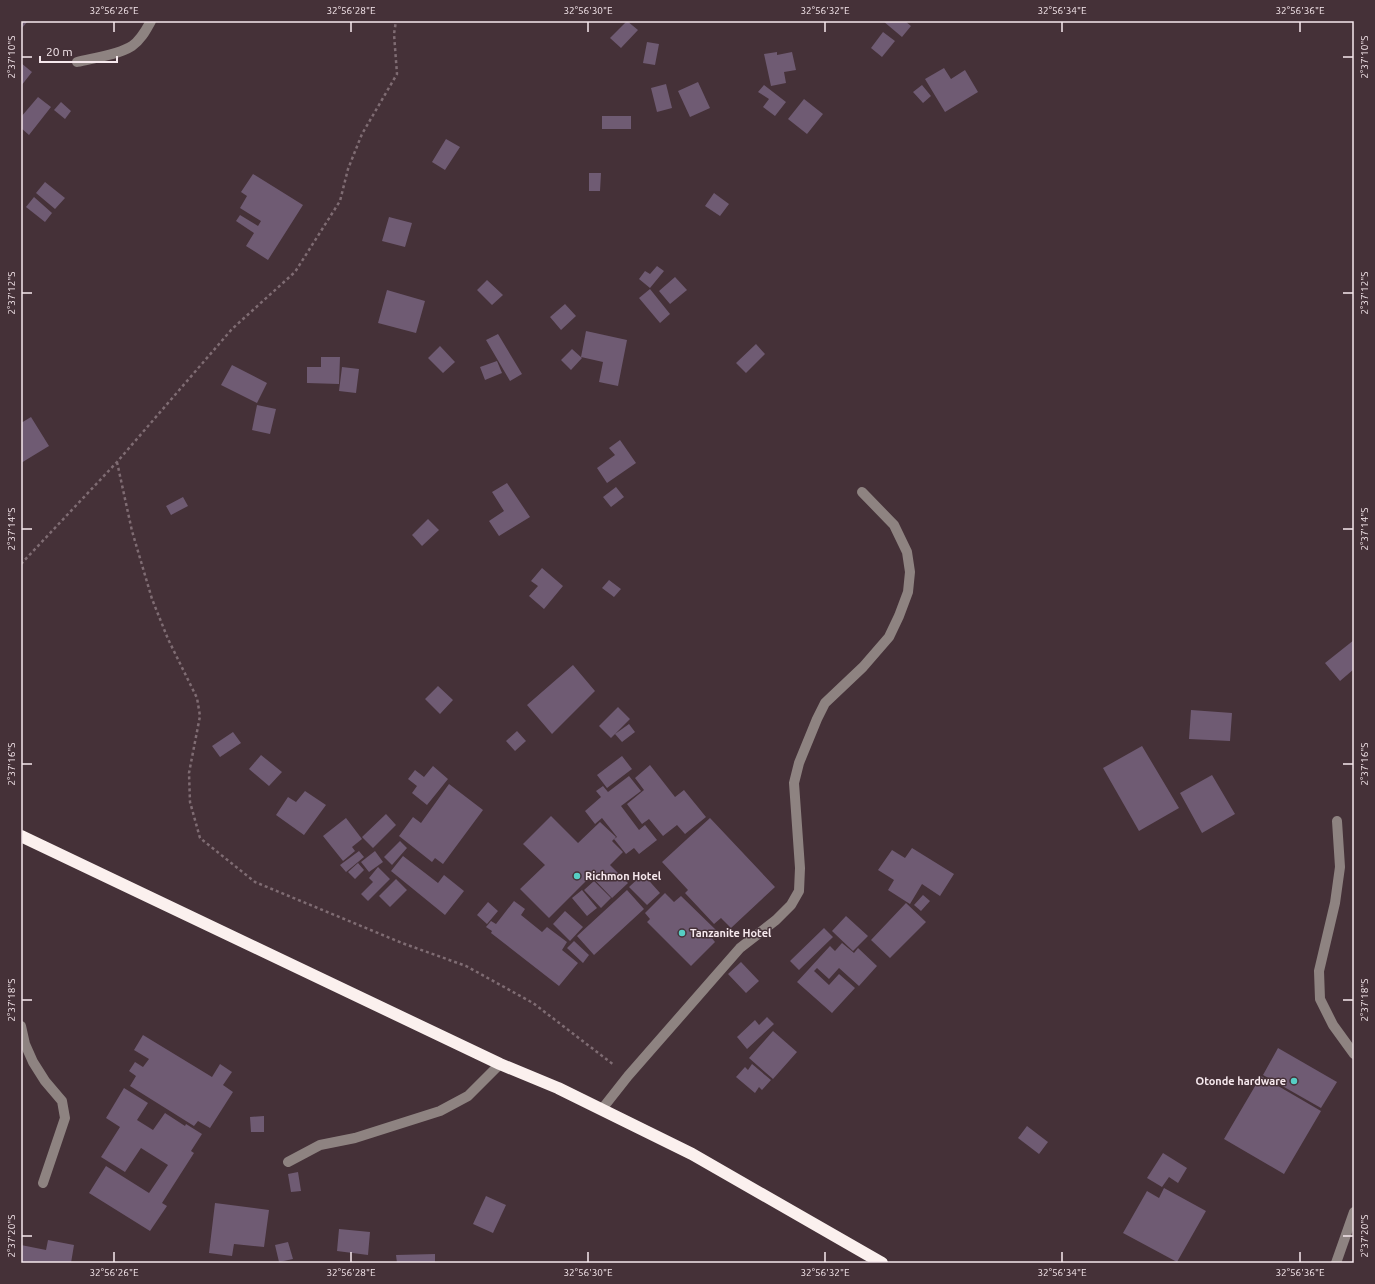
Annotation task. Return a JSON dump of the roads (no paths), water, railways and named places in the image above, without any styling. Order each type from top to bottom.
[{"type":"highway","points":[[21,836],[500,1064],[558,1088],[692,1154],[882,1263]]},
{"type":"street","points":[[77,62],[117,52],[132,46],[145,33],[151,21]]},
{"type":"street","points":[[602,1110],[628,1076],[740,948],[776,920],[791,905],[799,891],[800,868],[794,783],[799,763],[816,719],[825,703],[864,667],[889,637],[908,592],[910,572],[908,552],[894,525],[862,492]]},
{"type":"street","points":[[1336,821],[1340,867],[1335,903],[1319,971],[1320,999],[1333,1025],[1354,1054]]},
{"type":"street","points":[[21,1026],[24,1044],[45,1081],[62,1101],[65,1118],[43,1183]]},
{"type":"street","points":[[288,1162],[320,1145],[355,1138],[440,1111],[468,1096],[500,1064]]},
{"type":"street","points":[[1336,1263],[1354,1212]]},
{"type":"place","name":"Richmon Hotel","points":[[577,876]]},
{"type":"place","name":"Tanzanite Hotel","points":[[682,933]]},
{"type":"place","name":"Otonde hardware","points":[[1294,1081]]}]
